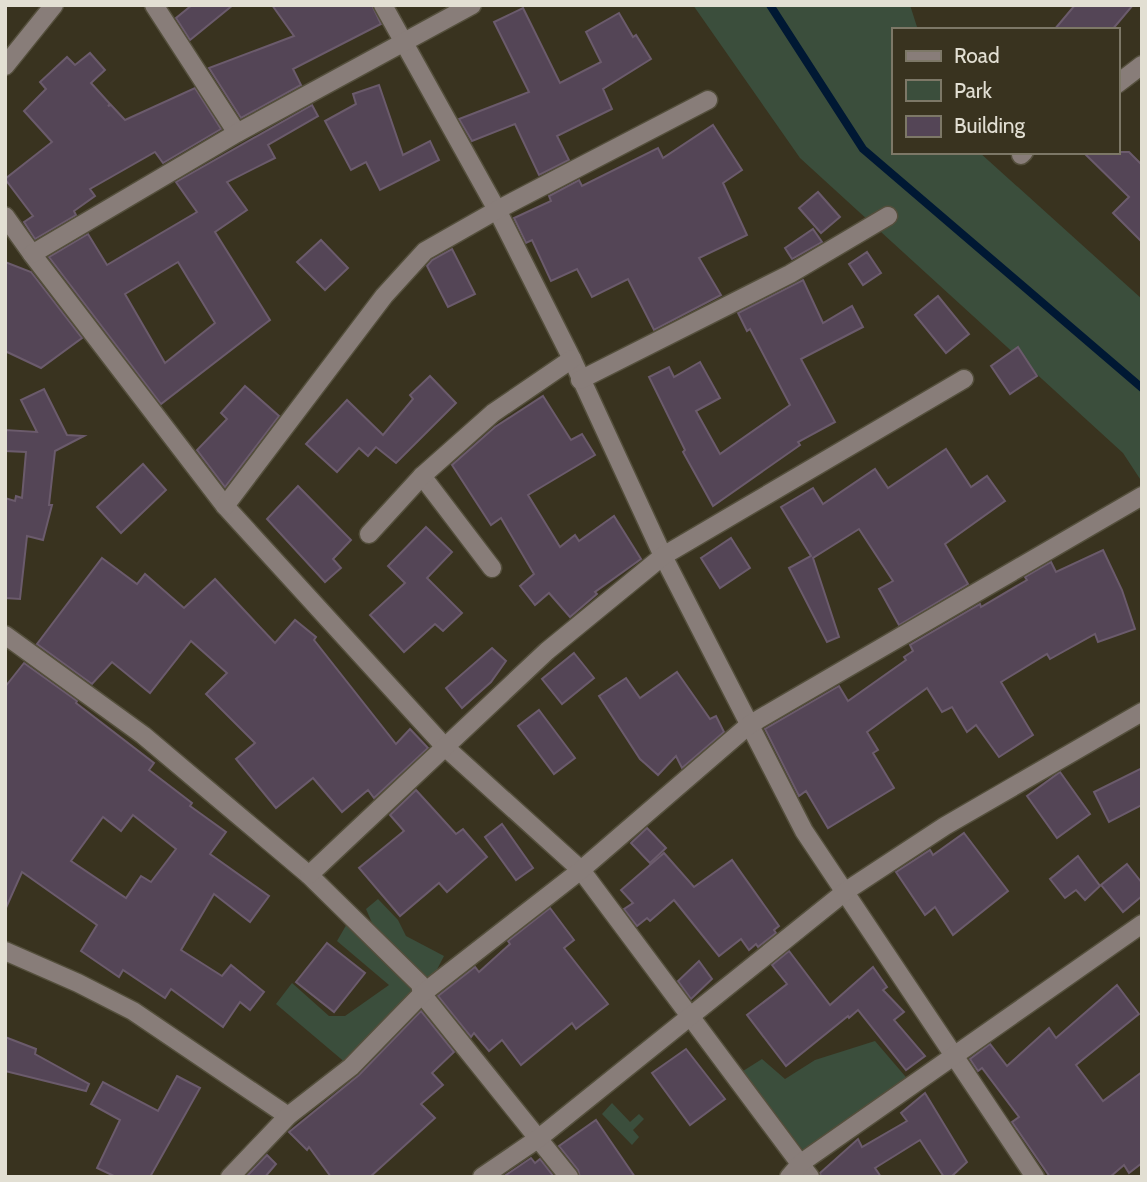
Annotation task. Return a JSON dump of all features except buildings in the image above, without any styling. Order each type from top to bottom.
[{"type":"street","points":[[5,66],[54,5]]},
{"type":"street","points":[[154,5],[237,133]]},
{"type":"street","points":[[383,5],[497,210],[572,359],[663,556],[804,831],[1035,1177]]},
{"type":"street","points":[[32,254],[237,133],[472,5]]},
{"type":"street","points":[[1119,82],[1142,65]]},
{"type":"street","points":[[225,506],[384,296],[425,251],[497,210],[708,100]]},
{"type":"street","points":[[5,216],[225,506],[445,747],[581,870],[806,1170]]},
{"type":"street","points":[[580,380],[790,274],[888,216]]},
{"type":"street","points":[[369,534],[422,476],[493,412],[572,359]]},
{"type":"street","points":[[309,875],[547,651],[663,556],[964,379]]},
{"type":"street","points":[[422,476],[492,568]]},
{"type":"street","points":[[230,1177],[288,1115],[351,1067],[422,994],[581,870],[749,724],[1142,496]]},
{"type":"street","points":[[5,635],[143,735],[309,875],[420,984],[422,994],[569,1177]]},
{"type":"street","points":[[482,1177],[539,1139],[846,891],[945,826],[1142,712]]},
{"type":"street","points":[[789,1177],[806,1170],[954,1058],[1142,924]]},
{"type":"street","points":[[5,951],[133,1011],[288,1115]]},
{"type":"green space","points":[[693,5],[910,5],[917,28],[892,28],[892,154],[981,154],[1142,299],[1142,482],[1123,453],[800,158]]},
{"type":"green space","points":[[378,899],[398,920],[406,936],[444,956],[431,981],[379,939],[366,909]]},
{"type":"green space","points":[[348,922],[420,994],[347,1064],[276,1004],[292,983],[329,1016],[345,1016],[389,985],[337,941]]},
{"type":"green space","points":[[875,1041],[911,1083],[808,1157],[743,1071],[762,1059],[785,1079],[815,1060]]},
{"type":"green space","points":[[612,1103],[630,1122],[639,1114],[644,1119],[633,1130],[639,1137],[632,1145],[602,1114]]},
{"type":"waterway","points":[[770,5],[863,149],[1142,388]]}]
